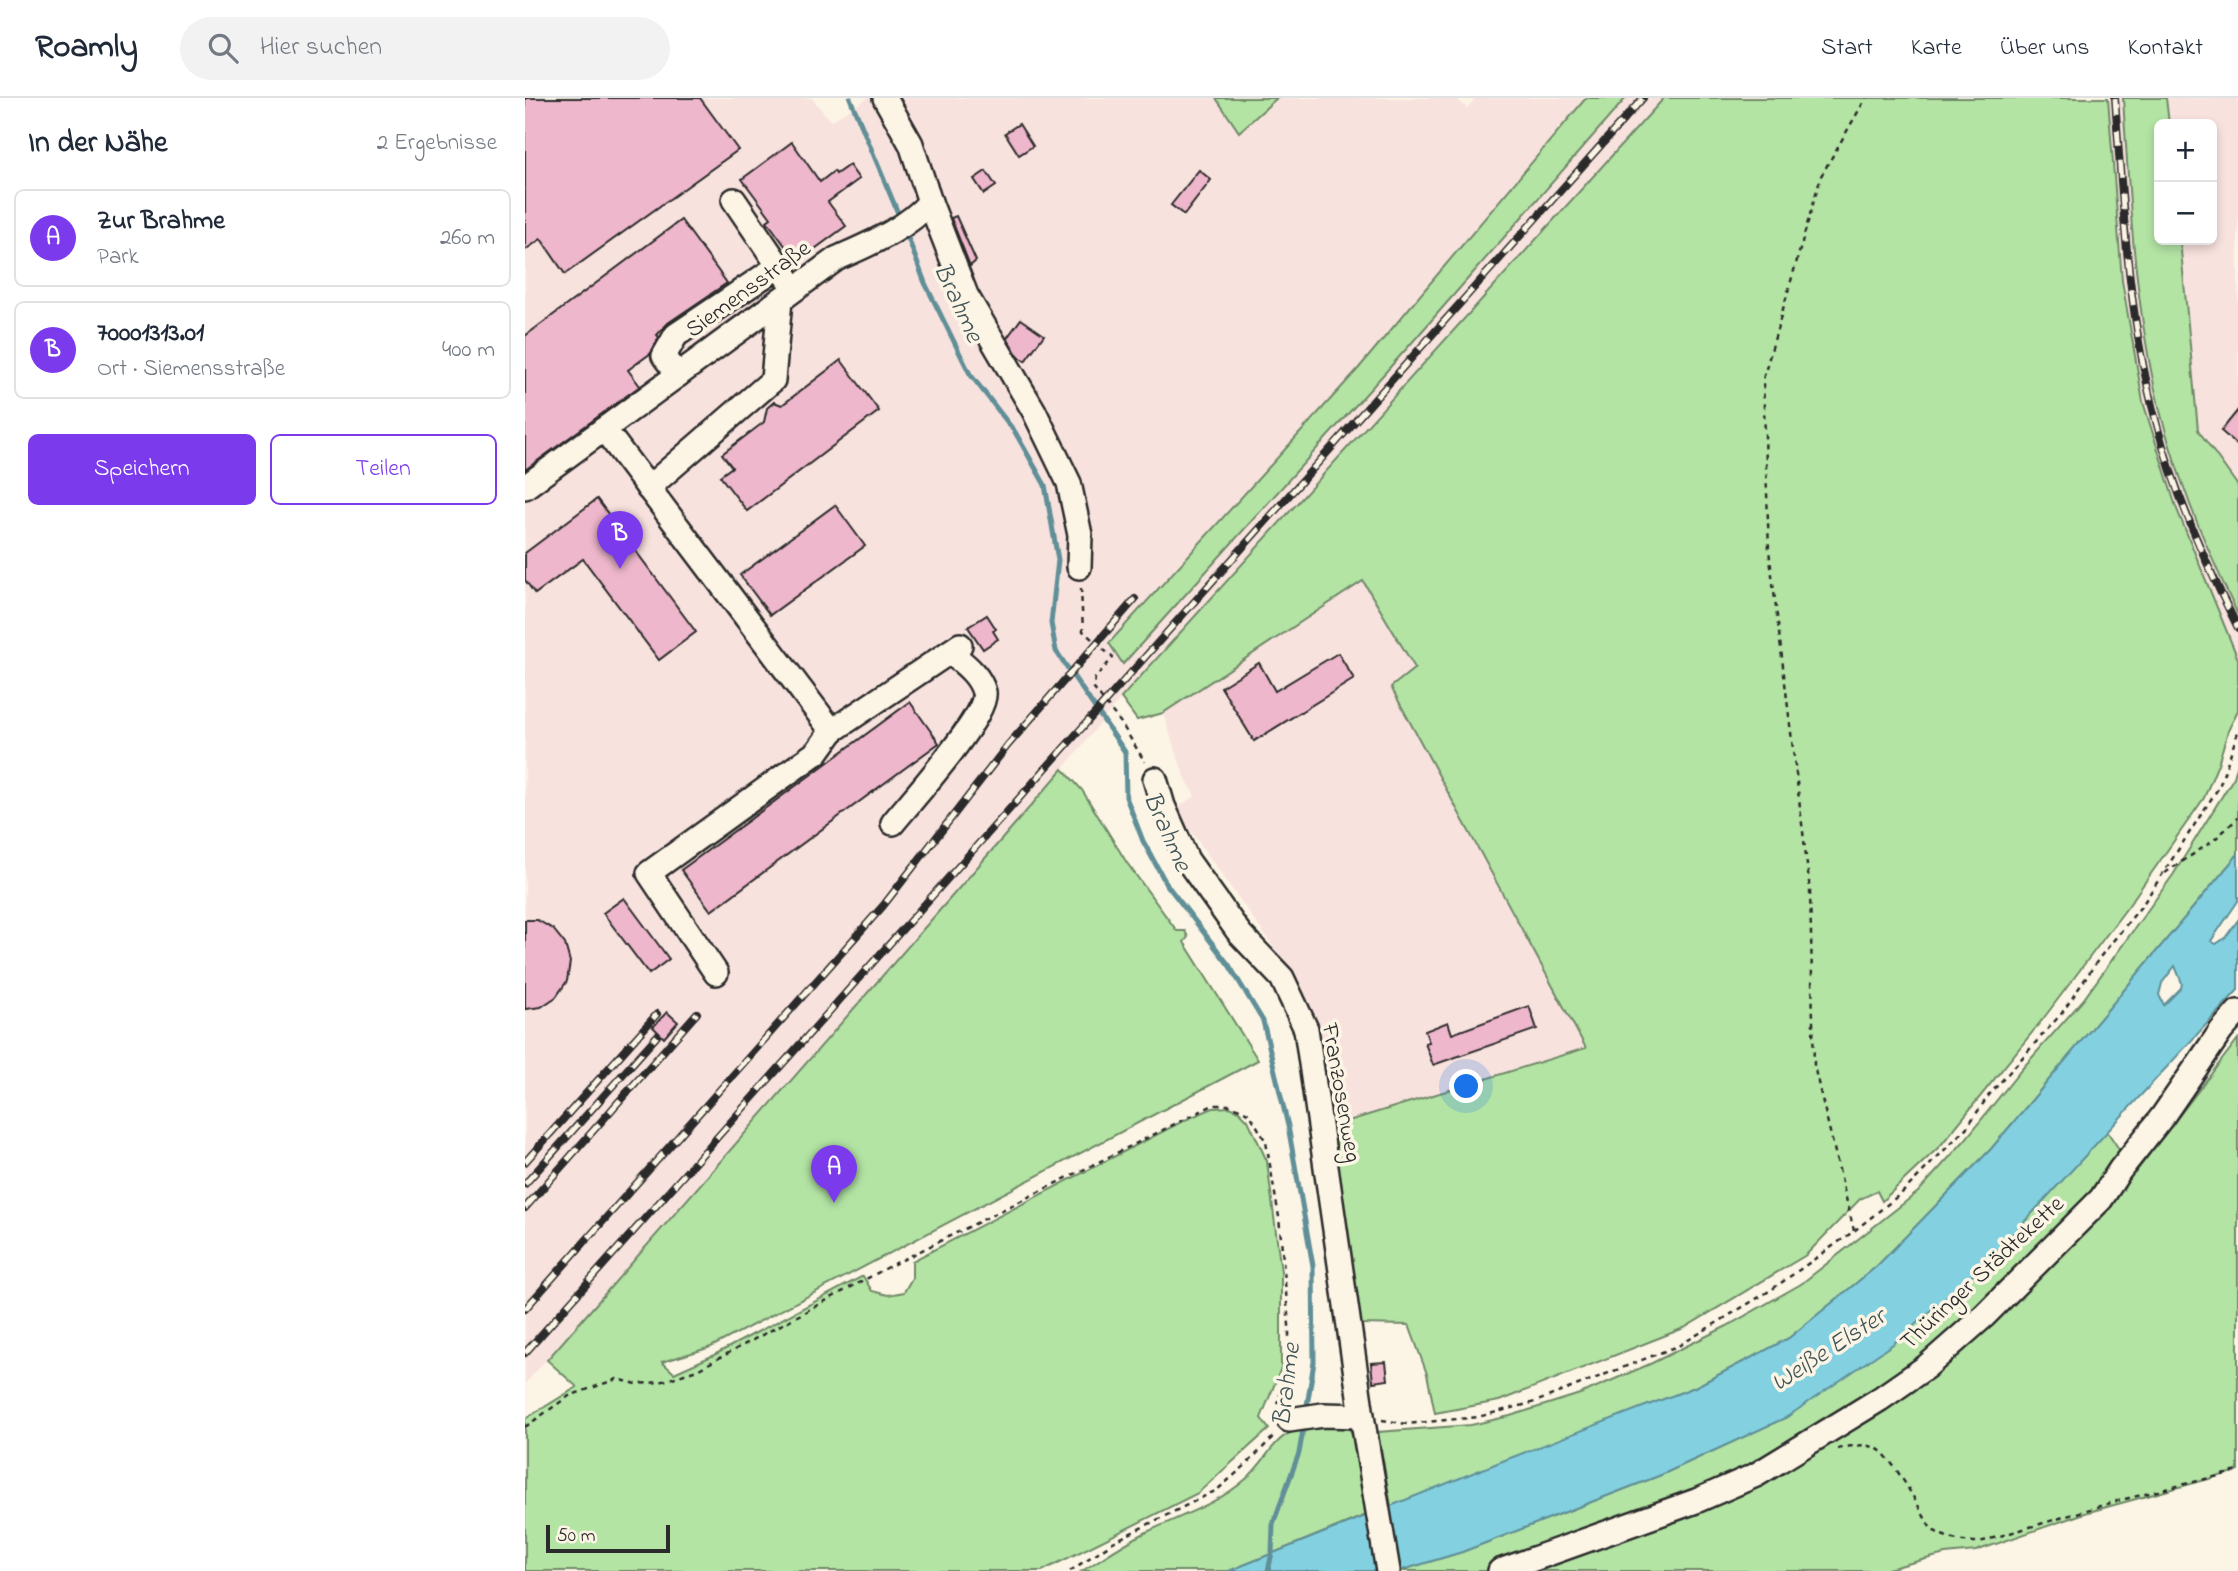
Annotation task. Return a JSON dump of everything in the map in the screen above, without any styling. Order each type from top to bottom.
[{"type":"street","points":[[885,98],[911,144],[926,207],[966,295],[1034,411],[1069,483],[1080,535],[1079,567]]},
{"type":"street","points":[[648,488],[773,380],[787,295],[779,266],[734,200]]},
{"type":"street","name":"Siemensstraße","points":[[525,487],[836,259],[888,235],[926,207]]},
{"type":"street","points":[[678,375],[664,356],[676,335],[779,266]]},
{"type":"street","points":[[604,429],[832,731]]},
{"type":"street","points":[[716,973],[649,873],[817,751],[832,731],[955,649],[976,674],[985,695],[982,708],[968,730],[893,823]]},
{"type":"street","name":"Franzosenweg","points":[[1155,779],[1163,806],[1187,860],[1240,934],[1282,978],[1306,1030],[1362,1416],[1388,1571]]},
{"type":"street","name":"Thüringer Städtekette","points":[[1500,1571],[1696,1501],[1756,1475],[1880,1399],[1926,1367],[1984,1316],[2101,1199],[2221,1031],[2238,1012]]},
{"type":"street","points":[[1289,1420],[1323,1415],[1362,1416]]},
{"type":"path","points":[[1854,1231],[1814,1066],[1810,890],[1769,550],[1763,379],[1821,176],[1866,98]]},
{"type":"path","points":[[1079,567],[1083,631],[1113,658],[1095,678],[1094,689],[1121,723],[1155,779]]},
{"type":"path","points":[[1362,1416],[1407,1424],[1478,1417],[1535,1402],[1591,1381],[1680,1345],[1771,1290],[1854,1231],[1903,1192],[1968,1127],[1989,1096],[2062,1013],[2162,875],[2219,788],[2238,732]]},
{"type":"path","points":[[2162,875],[2213,841],[2238,818]]},
{"type":"path","points":[[525,1427],[569,1396],[617,1379],[637,1384],[660,1382],[697,1370],[894,1264],[1213,1105],[1231,1105],[1250,1114],[1266,1142],[1279,1217],[1289,1325],[1289,1364],[1272,1417],[1289,1420]]},
{"type":"path","points":[[1070,1571],[1113,1542],[1217,1490],[1247,1464],[1289,1420]]},
{"type":"path","points":[[1838,1449],[1867,1445],[1879,1449],[1889,1460],[1931,1529],[1962,1542],[1980,1542],[2117,1501],[2238,1471]]},
{"type":"shaded area","points":[[525,98],[812,98],[831,121],[868,98],[1216,98],[1240,132],[1277,98],[1456,98],[1467,108],[1476,98],[1586,98],[1358,369],[1123,664],[1409,346],[1626,98],[1664,98],[1121,698],[1063,769],[525,1384]]},
{"type":"shaded area","points":[[2108,98],[2123,98],[2139,297],[2154,385],[2180,481],[2238,615],[2238,659],[2176,507],[2143,402],[2122,281]]},
{"type":"shaded area","points":[[2166,98],[2238,98],[2238,486],[2198,430],[2180,245],[2217,245],[2217,119],[2168,119]]},
{"type":"shaded area","points":[[1362,581],[1416,668],[1392,687],[1587,1049],[1329,1127],[1289,969],[1175,809],[1195,796],[1183,773],[1163,713]]},
{"type":"green space","points":[[1216,98],[1277,98],[1239,132]]},
{"type":"green space","points":[[1586,98],[1626,98],[1409,346],[1123,664],[1109,643],[1358,369]]},
{"type":"green space","points":[[1664,98],[2108,98],[2122,281],[2143,402],[2176,507],[2238,659],[2238,710],[2204,798],[2129,905],[2043,1019],[1941,1145],[1882,1201],[1877,1191],[1860,1199],[1806,1255],[1684,1328],[1499,1401],[1435,1413],[1427,1374],[1409,1325],[1361,1324],[1329,1127],[1586,1048],[1391,687],[1415,668],[1363,581],[1163,713],[1137,720],[1121,698]]},
{"type":"green space","points":[[2123,98],[2166,98],[2168,119],[2154,119],[2154,245],[2180,245],[2198,430],[2238,486],[2238,615],[2189,502],[2161,415],[2147,350],[2130,206]]},
{"type":"green space","points":[[2238,763],[2238,854],[1991,1149],[1877,1266],[1789,1338],[1695,1387],[1391,1506],[1378,1432],[1471,1425],[1510,1416],[1580,1394],[1650,1364],[1727,1326],[1801,1284],[1918,1192],[2083,1000],[2173,875],[2234,777]]},
{"type":"green space","points":[[1063,769],[1082,790],[1127,863],[1177,931],[1185,931],[1188,937],[1184,942],[1258,1060],[711,1347],[662,1362],[674,1373],[714,1355],[863,1276],[872,1291],[888,1295],[904,1292],[912,1278],[912,1261],[1185,1120],[1213,1108],[1230,1107],[1248,1120],[1267,1161],[1281,1272],[1281,1368],[1261,1418],[1269,1429],[1198,1493],[1042,1571],[525,1571],[525,1419],[577,1387],[547,1360]]},
{"type":"green space","points":[[2238,1039],[2238,1471],[2085,1513],[1976,1551],[1945,1554],[1888,1569],[1889,1571],[1399,1571],[1462,1552],[1661,1475],[1787,1417],[1989,1260],[2107,1131],[2135,1173]]},
{"type":"green space","points":[[1315,1426],[1346,1426],[1354,1434],[1366,1515],[1229,1571],[1082,1571],[1138,1536],[1223,1496],[1246,1479],[1281,1438]]},
{"type":"water","name":"Weiße Elster","points":[[2238,854],[2238,901],[2211,941],[2216,944],[2225,938],[2238,920],[2238,990],[1989,1260],[1893,1344],[1787,1417],[1661,1475],[1462,1552],[1399,1571],[1229,1571],[1695,1387],[1789,1338],[1877,1266],[1991,1149]],"holes":[[[2175,966],[2182,983],[2181,988],[2164,1005],[2159,995],[2162,983]]]},
{"type":"building","points":[[525,98],[700,98],[738,150],[565,274],[541,239],[525,250]]},
{"type":"building","points":[[1019,124],[1033,146],[1019,155],[1005,133]]},
{"type":"building","points":[[792,142],[820,182],[834,171],[836,174],[849,165],[859,179],[828,202],[846,226],[797,262],[767,221],[771,218],[742,179]]},
{"type":"building","points":[[1199,170],[1211,180],[1184,215],[1171,205]]},
{"type":"building","points":[[986,171],[996,186],[984,194],[974,179]]},
{"type":"building","points":[[956,216],[976,261],[970,266],[951,218]]},
{"type":"building","points":[[681,220],[727,283],[668,323],[657,335],[659,337],[651,353],[628,370],[640,386],[525,470],[525,336]]},
{"type":"building","points":[[1021,319],[1044,335],[1025,361],[1018,356],[1007,338]]},
{"type":"building","points":[[841,360],[879,411],[747,511],[720,476],[732,467],[722,454],[764,422],[767,408],[774,402],[782,405]]},
{"type":"building","points":[[2238,410],[2238,446],[2221,431]]},
{"type":"building","points":[[597,499],[696,632],[659,660],[583,559],[535,594],[525,580],[525,553]]},
{"type":"building","points":[[835,505],[865,546],[770,615],[740,575]]},
{"type":"building","points":[[987,615],[996,629],[993,631],[998,639],[983,649],[968,627]]},
{"type":"building","points":[[1338,653],[1354,679],[1254,741],[1221,687],[1259,663],[1275,691]]},
{"type":"building","points":[[910,702],[939,743],[711,911],[681,870]]},
{"type":"building","points":[[624,898],[669,959],[649,974],[603,913]]},
{"type":"building","points":[[525,920],[537,920],[553,929],[565,944],[570,962],[567,981],[556,997],[541,1007],[525,1009]]},
{"type":"building","points":[[1529,1006],[1537,1029],[1433,1065],[1425,1043],[1429,1042],[1425,1031],[1448,1022],[1452,1034]]},
{"type":"building","points":[[667,1012],[678,1022],[664,1038],[653,1027]]},
{"type":"building","points":[[1386,1362],[1388,1380],[1373,1382],[1371,1363]]},
{"type":"waterway","name":"Brahme","points":[[850,98],[900,218]]},
{"type":"waterway","name":"Brahme","points":[[905,230],[925,283],[970,374],[1015,432],[1045,485],[1058,560],[1051,623],[1056,651],[1125,752],[1126,797],[1143,841],[1167,885],[1229,965],[1263,1021],[1288,1126],[1313,1266],[1314,1362],[1306,1412]]},
{"type":"waterway","name":"Brahme","points":[[1268,1571],[1273,1524],[1299,1453],[1304,1425]]},
{"type":"railway","points":[[525,1353],[1643,98]]},
{"type":"railway","points":[[2115,98],[2128,263],[2147,385],[2182,503],[2238,628]]},
{"type":"railway","points":[[525,1309],[883,906],[1008,745],[1135,599]]},
{"type":"railway","points":[[525,1208],[697,1013]]},
{"type":"railway","points":[[525,1162],[657,1014]]},
{"type":"railway","points":[[525,1184],[657,1036]]},
{"type":"place","name":"70001313.01","points":[[620,569]]},
{"type":"place","name":"Zur Brahme","points":[[834,1203]]}]
